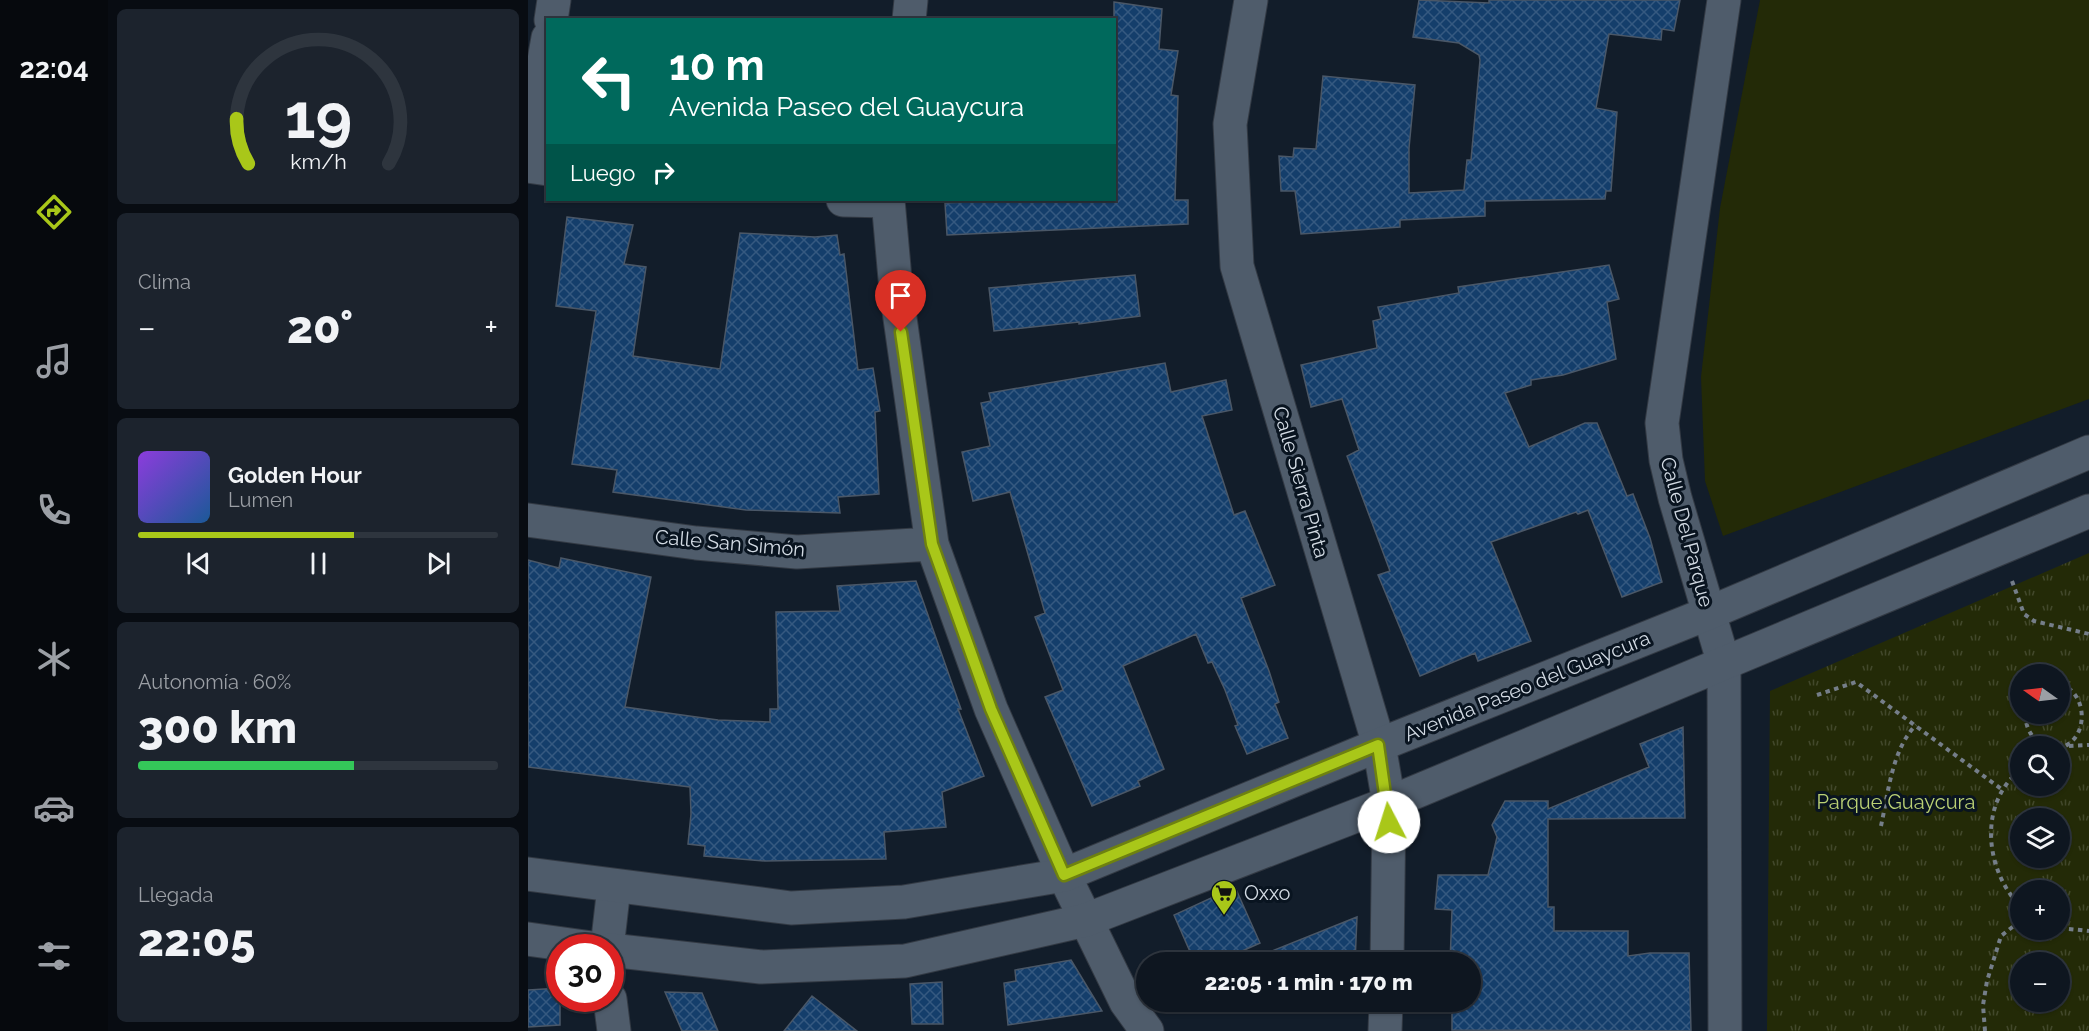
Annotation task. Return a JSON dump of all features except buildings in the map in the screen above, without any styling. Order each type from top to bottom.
[{"type":"street","points":[[551,18],[554,0]]},
{"type":"street","points":[[909,18],[911,0]]},
{"type":"street","name":"Calle Sierra Pinta","points":[[1251,0],[1230,124],[1237,266],[1378,745],[1389,803],[1387,952]]},
{"type":"street","name":"Calle Del Parque","points":[[1724,0],[1662,423],[1666,460],[1675,498],[1724,664],[1725,1031]]},
{"type":"street","points":[[528,150],[546,49]]},
{"type":"street","points":[[528,166],[546,169]]},
{"type":"street","points":[[888,201],[896,290],[932,544],[991,709],[1064,875],[1126,1002],[1147,1031]]},
{"type":"street","name":"Avenida Paseo del Guaycura","points":[[528,874],[614,887],[791,908],[904,902],[1064,875],[1378,745],[1709,614],[2089,452]]},
{"type":"street","points":[[624,952],[760,967],[905,961],[1086,920],[1389,803],[2089,511]]},
{"type":"street","name":"Calle San Simón","points":[[528,520],[696,543],[797,552],[932,544]]},
{"type":"street","points":[[609,934],[614,887]]},
{"type":"street","points":[[528,939],[546,942]]},
{"type":"street","points":[[612,1012],[614,1031]]},
{"type":"street","points":[[1385,1031],[1386,1012]]},
{"type":"path","points":[[2001,548],[2024,614],[2034,621],[2089,634]]},
{"type":"path","points":[[1817,695],[1856,682],[2004,791]]},
{"type":"path","points":[[2070,688],[2079,692],[2088,711],[2084,732],[2070,744]]},
{"type":"path","points":[[1881,826],[1898,755],[1909,732],[1916,725]]},
{"type":"path","points":[[2070,746],[2089,745]]},
{"type":"path","points":[[2010,780],[1996,806],[1990,838],[1995,867],[2010,895]]},
{"type":"path","points":[[1985,1031],[1983,1005],[1987,981],[2001,936],[2010,929]]},
{"type":"path","points":[[2070,929],[2089,931]]},
{"type":"green space","points":[[1760,0],[2089,0],[2089,399],[1723,536],[1705,481],[1701,377],[1720,208]]},
{"type":"green space","name":"Parque Guaycura","points":[[2089,553],[2089,1031],[1767,1031],[1770,691]]},
{"type":"place","name":"Oxxo","points":[[1224,916]]},
{"type":"route","points":[[901,332],[932,544],[991,709],[1064,875],[1378,745],[1389,803],[1389,822]]}]
